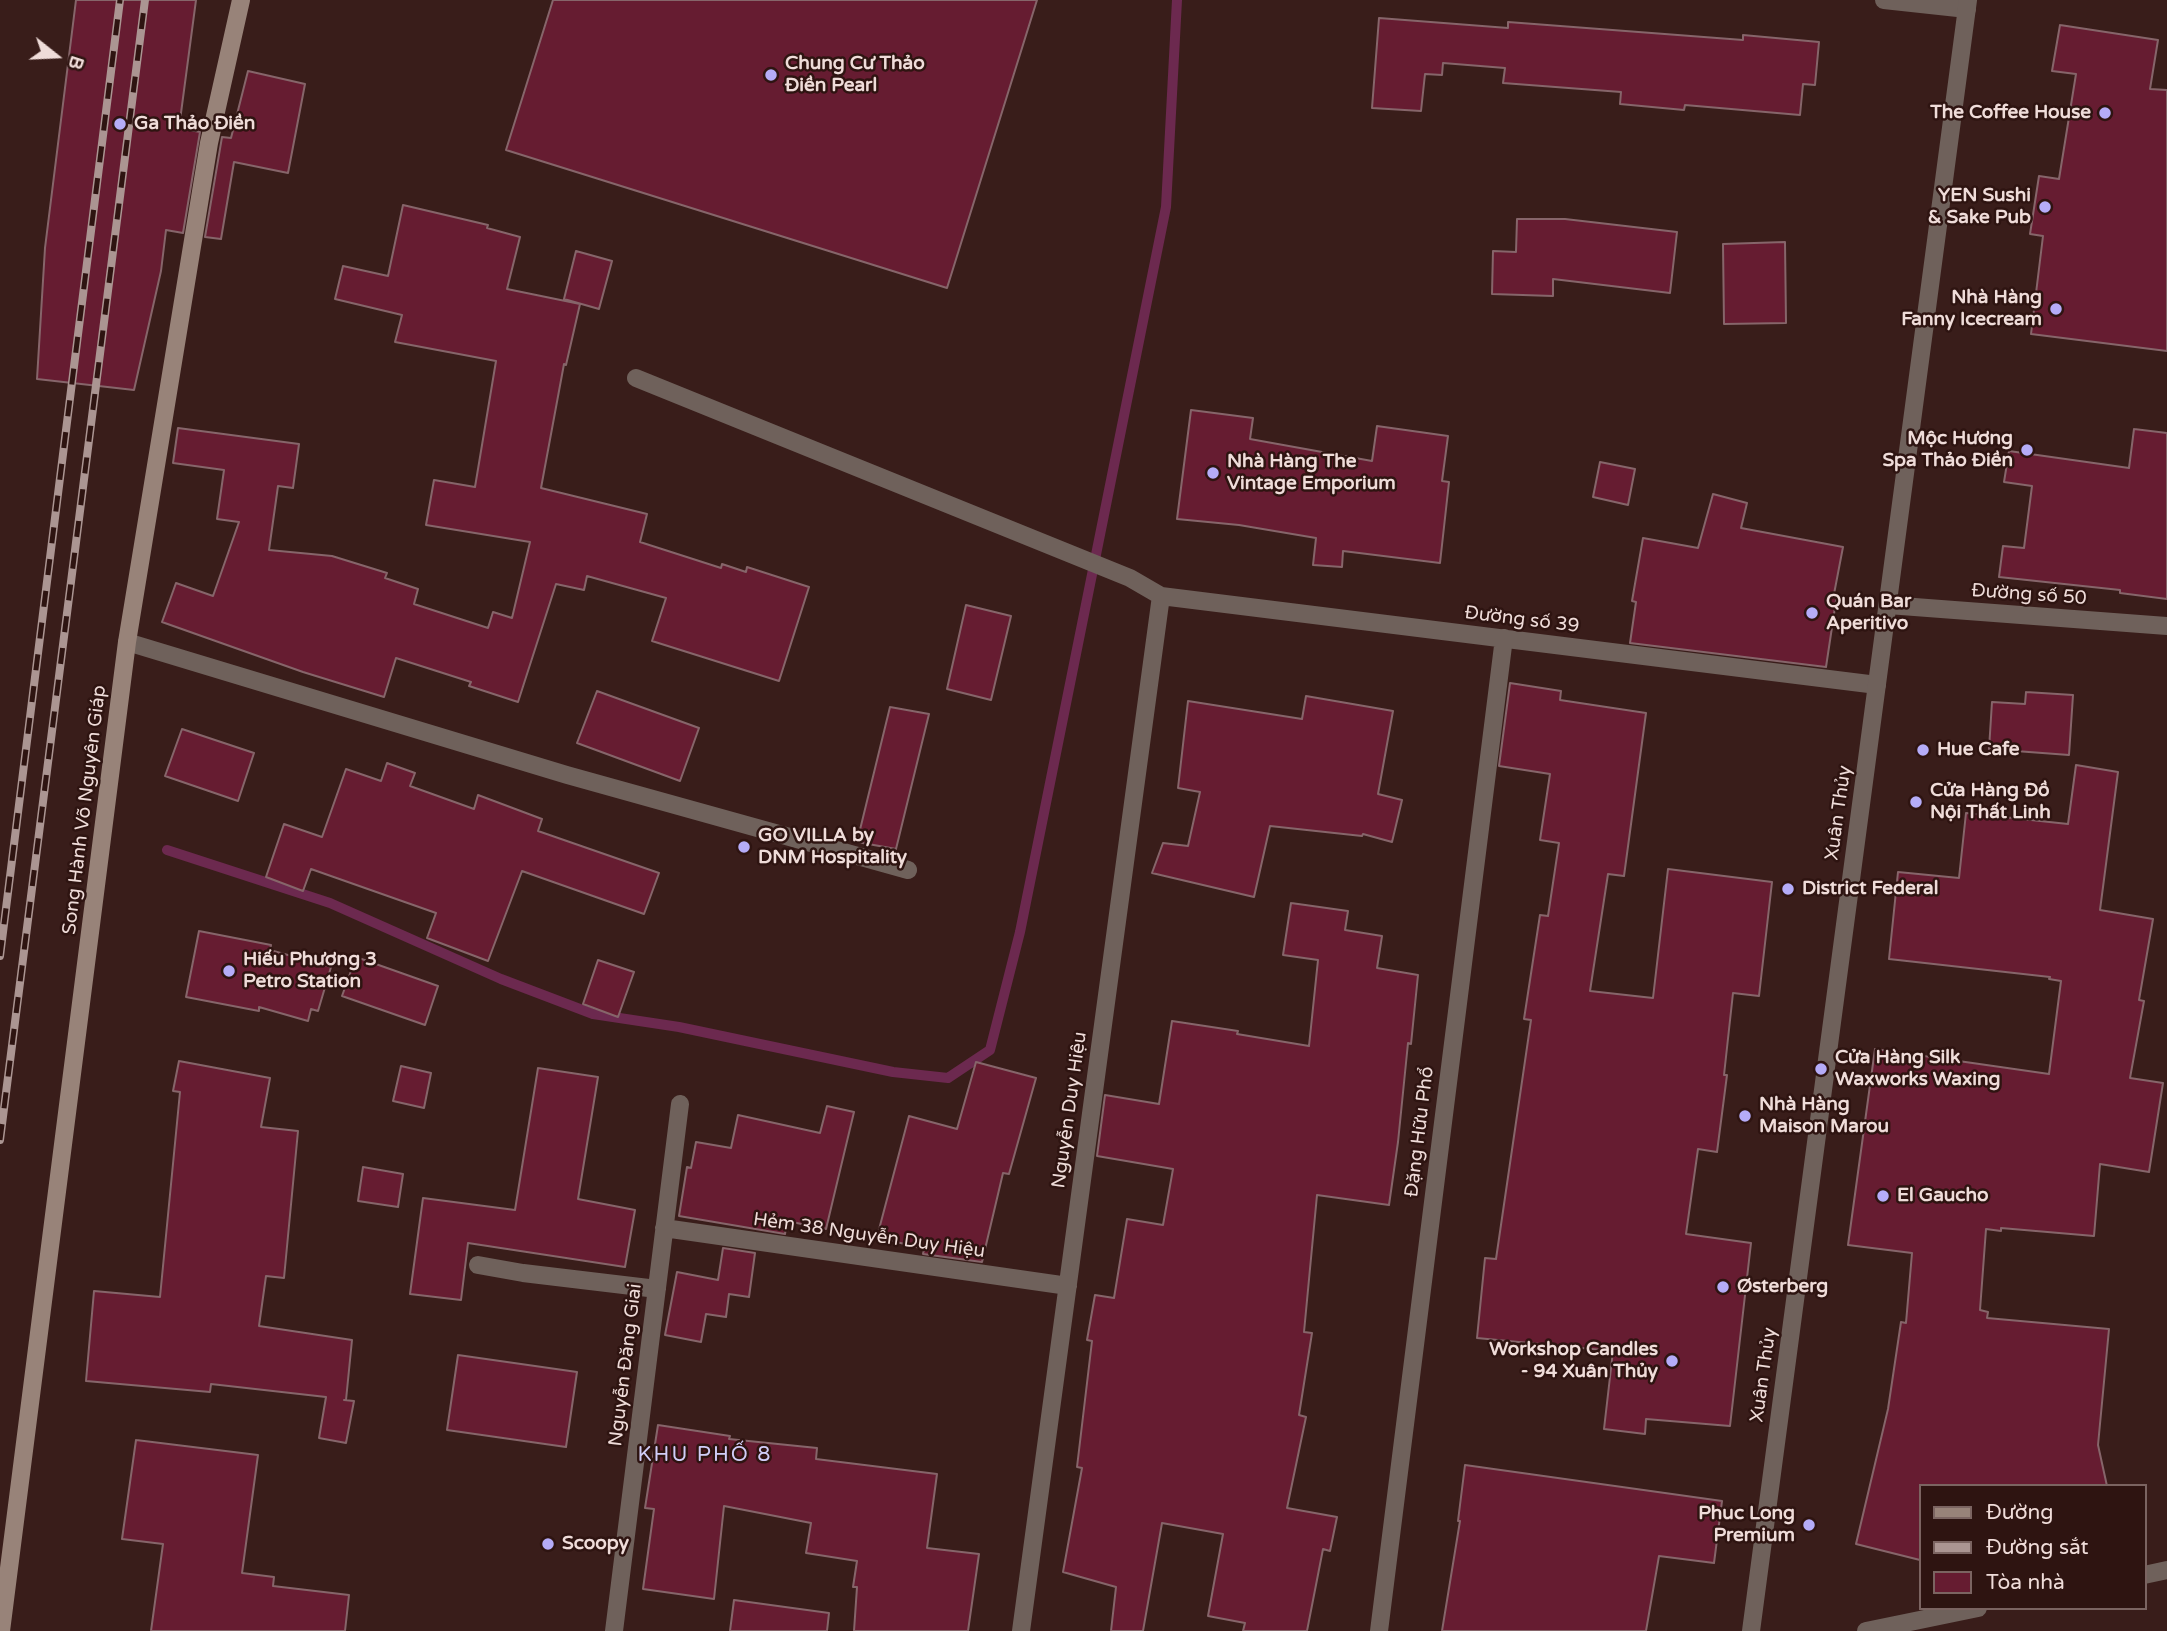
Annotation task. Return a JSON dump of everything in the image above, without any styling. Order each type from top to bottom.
[{"type":"main road","name":"Song Hành Võ Nguyên Giáp","points":[[1,1631],[127,642],[209,143],[241,0]]},
{"type":"street","points":[[1884,0],[1967,4]]},
{"type":"street","name":"Xuân Thủy","points":[[1751,1631],[1967,4]]},
{"type":"street","points":[[636,378],[1130,578],[1161,596]]},
{"type":"street","name":"Đường số 39","points":[[1161,596],[1877,685]]},
{"type":"street","name":"Nguyễn Duy Hiệu","points":[[1021,1631],[1161,596]]},
{"type":"street","name":"Đường số 50","points":[[1888,605],[2167,626]]},
{"type":"street","name":"Đặng Hữu Phổ","points":[[1379,1631],[1504,639]]},
{"type":"street","points":[[127,642],[567,775],[908,870]]},
{"type":"street","name":"Nguyễn Đăng Giai","points":[[614,1631],[680,1104]]},
{"type":"street","name":"Hẻm 38 Nguyễn Duy Hiệu","points":[[664,1228],[1068,1286]]},
{"type":"street","points":[[478,1265],[657,1289]]},
{"type":"street","points":[[2146,1575],[2167,1570]]},
{"type":"street","points":[[1866,1631],[1968,1610]]},
{"type":"building","name":"Ga Thảo Điền","points":[[76,0],[196,0],[179,128],[200,132],[183,233],[166,230],[161,271],[134,390],[37,379],[45,248]]},
{"type":"building","name":"Chung Cư Thảo Điền Pearl","points":[[553,0],[1037,0],[947,288],[506,150]]},
{"type":"building","points":[[1379,18],[1508,28],[1508,22],[1743,40],[1743,35],[1819,42],[1815,85],[1803,84],[1800,115],[1685,105],[1684,110],[1620,104],[1621,92],[1503,83],[1505,68],[1443,63],[1442,75],[1425,74],[1421,111],[1372,108]]},
{"type":"building","points":[[2060,25],[2158,40],[2150,89],[2167,90],[2167,351],[2031,334],[2043,236],[2030,234],[2039,176],[2059,179],[2076,74],[2052,71]]},
{"type":"building","points":[[248,71],[305,84],[288,173],[234,162],[221,239],[205,237],[222,137],[231,138]]},
{"type":"building","points":[[403,205],[488,225],[487,228],[520,237],[507,289],[580,304],[566,365],[564,364],[541,488],[647,514],[640,542],[721,568],[722,564],[746,572],[747,567],[809,587],[779,681],[652,641],[666,598],[587,576],[584,590],[556,584],[518,702],[469,686],[471,682],[396,658],[384,697],[303,672],[162,622],[176,583],[213,596],[239,522],[217,519],[224,470],[173,463],[178,428],[299,444],[293,488],[278,486],[269,550],[332,556],[387,573],[385,578],[418,589],[414,604],[488,628],[493,612],[512,618],[530,542],[426,525],[434,480],[475,487],[496,361],[395,342],[402,315],[335,299],[343,266],[388,276]]},
{"type":"building","points":[[1517,219],[1565,219],[1677,232],[1670,293],[1553,279],[1553,296],[1492,294],[1493,251],[1516,252]]},
{"type":"building","points":[[1785,242],[1786,323],[1724,324],[1723,244]]},
{"type":"building","points":[[576,251],[612,261],[599,309],[564,299]]},
{"type":"building","points":[[1191,410],[1253,418],[1250,439],[1372,461],[1377,426],[1448,436],[1442,481],[1449,482],[1440,563],[1343,551],[1342,567],[1313,565],[1316,538],[1239,525],[1177,519]]},
{"type":"building","points":[[2134,429],[2167,433],[2167,599],[2120,593],[2120,590],[1999,577],[2003,546],[2024,548],[2032,486],[2004,482],[2009,451],[2129,468]]},
{"type":"building","points":[[1600,462],[1635,469],[1628,505],[1593,497]]},
{"type":"building","points":[[1713,494],[1747,503],[1741,528],[1843,547],[1834,594],[1837,594],[1826,667],[1630,643],[1636,602],[1632,601],[1643,538],[1698,548]]},
{"type":"building","points":[[966,605],[1011,616],[991,700],[947,689]]},
{"type":"building","points":[[1510,683],[1561,691],[1560,700],[1646,713],[1624,876],[1608,874],[1590,991],[1653,998],[1668,869],[1772,882],[1759,996],[1733,993],[1724,1075],[1727,1075],[1717,1152],[1698,1149],[1686,1234],[1751,1243],[1730,1426],[1646,1419],[1645,1434],[1604,1429],[1613,1351],[1477,1338],[1485,1258],[1496,1259],[1531,1020],[1524,1019],[1540,915],[1548,916],[1559,843],[1540,840],[1550,774],[1499,766]]},
{"type":"building","points":[[597,691],[699,728],[680,781],[577,743]]},
{"type":"building","points":[[2026,692],[2073,695],[2069,755],[1989,749],[1992,702],[2025,704]]},
{"type":"building","points":[[1306,696],[1393,711],[1378,794],[1402,800],[1392,842],[1363,834],[1270,826],[1254,897],[1152,873],[1163,843],[1188,846],[1200,792],[1178,788],[1188,701],[1302,719]]},
{"type":"building","points":[[890,707],[929,714],[896,849],[857,842]]},
{"type":"building","points":[[182,729],[254,753],[238,801],[165,776]]},
{"type":"building","points":[[387,763],[415,773],[410,786],[474,809],[478,795],[542,819],[538,831],[659,873],[644,914],[522,871],[488,961],[427,938],[436,913],[311,869],[303,891],[266,877],[284,824],[322,837],[346,769],[381,781]]},
{"type":"building","points":[[2076,765],[2118,772],[2100,910],[2153,919],[2139,1000],[2144,1001],[2130,1078],[2163,1083],[2149,1172],[2100,1164],[2094,1236],[1986,1229],[1980,1310],[1988,1312],[1987,1318],[2109,1329],[2098,1445],[2107,1484],[1918,1484],[1918,1560],[1856,1544],[1888,1409],[1901,1322],[1906,1323],[1912,1253],[1848,1245],[1875,1049],[2049,1074],[2061,981],[2049,979],[2050,977],[1889,959],[1898,872],[1959,878],[1966,813],[2068,824]]},
{"type":"building","points":[[1291,903],[1348,911],[1345,930],[1382,936],[1377,968],[1418,975],[1389,1205],[1317,1195],[1304,1332],[1312,1333],[1299,1415],[1306,1417],[1287,1508],[1337,1517],[1330,1551],[1323,1549],[1307,1631],[1243,1631],[1245,1623],[1208,1616],[1223,1534],[1162,1523],[1143,1631],[1111,1631],[1116,1587],[1063,1572],[1082,1468],[1077,1467],[1092,1341],[1087,1340],[1095,1295],[1114,1298],[1127,1219],[1163,1225],[1173,1169],[1097,1156],[1105,1095],[1159,1104],[1172,1021],[1309,1046],[1318,960],[1283,955]]},
{"type":"building","points":[[199,931],[271,945],[270,950],[331,967],[318,1011],[311,1009],[308,1021],[259,1007],[259,1011],[186,997]]},
{"type":"building","points":[[356,957],[438,986],[425,1025],[342,996]]},
{"type":"building","points":[[598,960],[634,972],[618,1017],[583,1004]]},
{"type":"building","points":[[179,1061],[270,1078],[261,1127],[298,1131],[284,1278],[266,1276],[259,1326],[352,1340],[344,1400],[354,1401],[346,1443],[319,1438],[326,1397],[211,1384],[210,1392],[86,1381],[94,1291],[160,1297],[180,1092],[173,1091]]},
{"type":"building","points":[[976,1062],[1036,1078],[1009,1174],[1003,1173],[982,1262],[923,1254],[924,1249],[877,1237],[909,1116],[957,1129]]},
{"type":"building","points":[[401,1066],[431,1073],[424,1108],[393,1101]]},
{"type":"building","points":[[538,1068],[598,1077],[578,1199],[635,1210],[625,1267],[468,1243],[461,1300],[410,1294],[423,1198],[515,1210]]},
{"type":"building","points":[[827,1106],[854,1112],[826,1229],[787,1221],[785,1234],[679,1216],[687,1167],[691,1168],[696,1142],[731,1148],[738,1115],[820,1133]]},
{"type":"building","points":[[363,1167],[403,1174],[398,1207],[358,1201]]},
{"type":"building","points":[[723,1248],[755,1253],[749,1297],[729,1294],[726,1317],[706,1314],[701,1342],[665,1335],[677,1272],[718,1280]]},
{"type":"building","points":[[458,1355],[577,1372],[566,1447],[447,1430]]},
{"type":"building","points":[[658,1425],[730,1436],[729,1439],[817,1448],[816,1459],[937,1474],[927,1548],[979,1554],[968,1631],[854,1631],[857,1587],[853,1587],[857,1561],[806,1553],[811,1523],[724,1506],[714,1599],[643,1589],[654,1509],[645,1508]]},
{"type":"building","points":[[136,1440],[258,1455],[242,1573],[274,1577],[273,1586],[349,1595],[345,1631],[151,1631],[163,1544],[122,1539]]},
{"type":"building","points":[[1465,1465],[1722,1501],[1714,1563],[1659,1556],[1646,1631],[1442,1631],[1460,1521]]},
{"type":"building","points":[[734,1600],[829,1613],[827,1631],[730,1631]]},
{"type":"waterway","points":[[167,850],[330,903],[501,979],[593,1014],[679,1027],[893,1072],[948,1078],[990,1050],[1020,932],[1166,207],[1177,0]]},
{"type":"railway","points":[[0,956],[120,0]]},
{"type":"railway","points":[[0,1140],[145,0]]},
{"type":"place","name":"Chung Cư Thảo Điền Pearl","points":[[771,75]]},
{"type":"place","name":"The Coffee House","points":[[2105,113]]},
{"type":"place","name":"Ga Thảo Điền","points":[[120,124]]},
{"type":"place","name":"YEN Sushi & Sake Pub","points":[[2045,207]]},
{"type":"place","name":"Nhà Hàng Fanny Icecream","points":[[2056,309]]},
{"type":"place","name":"Mộc Hương Spa Thảo Điền","points":[[2027,450]]},
{"type":"place","name":"Nhà Hàng The Vintage Emporium","points":[[1213,473]]},
{"type":"place","name":"Quán Bar Aperitivo","points":[[1812,613]]},
{"type":"place","name":"Hue Cafe","points":[[1923,750]]},
{"type":"place","name":"Cửa Hàng Đồ Nội Thất Linh","points":[[1916,802]]},
{"type":"place","name":"GO VILLA by DNM Hospitality","points":[[744,847]]},
{"type":"place","name":"District Federal","points":[[1788,889]]},
{"type":"place","name":"Hiếu Phương 3 Petro Station","points":[[229,971]]},
{"type":"place","name":"Cửa Hàng Silk Waxworks Waxing","points":[[1821,1069]]},
{"type":"place","name":"Nhà Hàng Maison Marou","points":[[1745,1116]]},
{"type":"place","name":"El Gaucho","points":[[1883,1196]]},
{"type":"place","name":"Østerberg","points":[[1723,1287]]},
{"type":"place","name":"Workshop Candles - 94 Xuân Thủy","points":[[1672,1361]]},
{"type":"place","name":"Phuc Long Premium","points":[[1809,1525]]},
{"type":"place","name":"Scoopy","points":[[548,1544]]},
{"type":"district","name":"KHU PHỐ 8","points":[[705,1455]]}]
